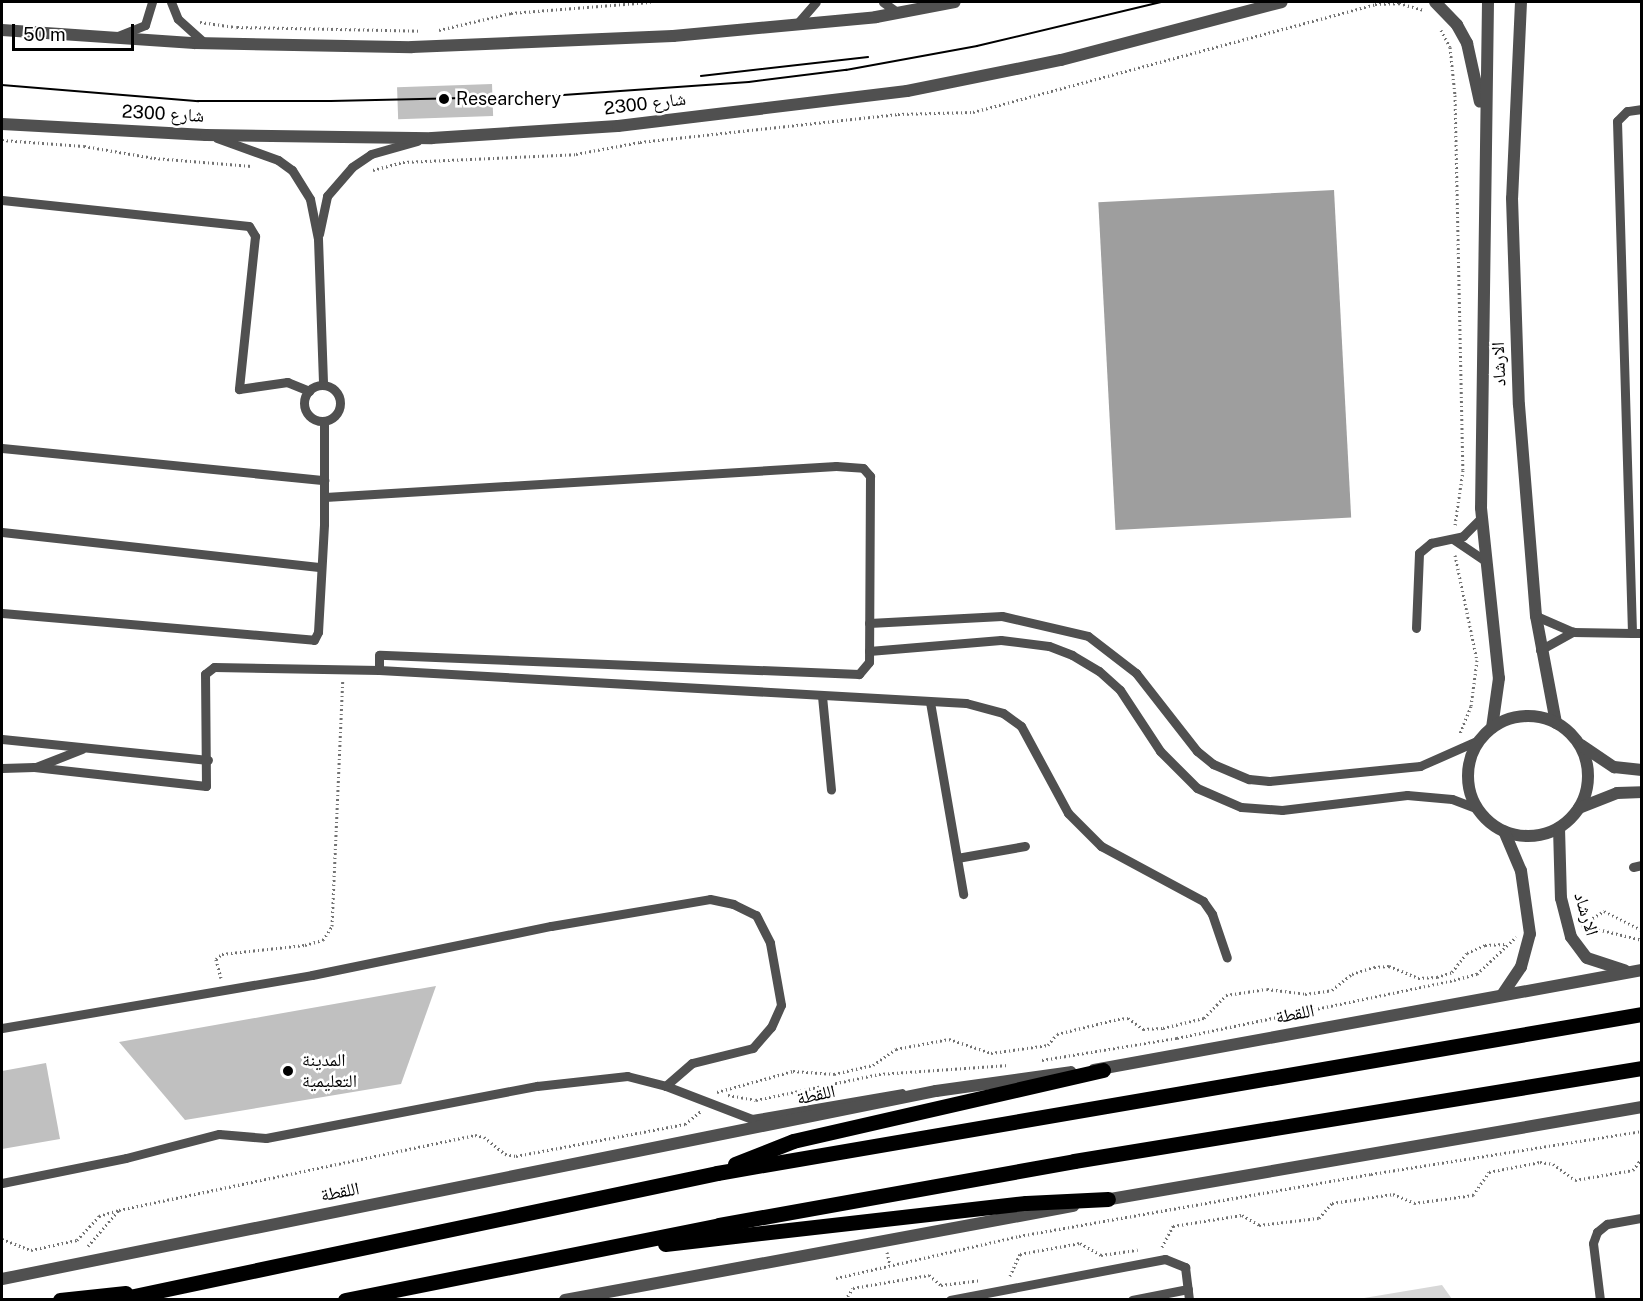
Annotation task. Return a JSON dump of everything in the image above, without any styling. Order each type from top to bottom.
[{"type":"main road","points":[[115,1299],[717,1173],[1641,1014]]},
{"type":"main road","points":[[345,1299],[1074,1161],[1641,1068]]},
{"type":"main road","points":[[717,1173],[793,1141],[1103,1070]]},
{"type":"main road","points":[[576,1254],[1026,1203],[1108,1199]]},
{"type":"main road","points":[[60,1299],[91,1294],[147,1293]]},
{"type":"street","points":[[2,30],[205,43],[412,47],[672,36],[796,25],[956,2]]},
{"type":"street","name":"شارع 2300","points":[[2,124],[206,135],[432,138],[618,126],[907,91],[1061,60],[1282,2]]},
{"type":"street","name":"الارشاد","points":[[1436,2],[1458,25],[1467,43],[1484,120]]},
{"type":"street","name":"الارشاد","points":[[1488,2],[1484,120],[1482,517],[1499,678],[1492,728]]},
{"type":"street","name":"الارشاد","points":[[1521,2],[1512,198],[1519,405],[1536,616],[1540,650],[1556,723]]},
{"type":"street","points":[[1502,995],[1521,967],[1530,934],[1521,871],[1504,831],[1476,808],[1467,774],[1479,740],[1492,728],[1523,716],[1556,723],[1578,744],[1614,767],[1641,770]]},
{"type":"street","points":[[1578,744],[1588,776],[1579,808]]},
{"type":"street","points":[[1504,831],[1532,836],[1559,828],[1579,808],[1617,793],[1641,792]]},
{"type":"street","name":"الارشاد","points":[[1559,828],[1559,878],[1568,928],[1587,958],[1637,971]]},
{"type":"street","name":"اللقطة","points":[[2,1279],[936,1090],[1017,1077],[1103,1070],[1637,971]]},
{"type":"street","points":[[565,1299],[1108,1199],[1641,1107]]},
{"type":"lane","points":[[111,38],[145,25],[152,2]]},
{"type":"lane","points":[[171,2],[178,19],[205,43]]},
{"type":"lane","points":[[796,25],[816,2]]},
{"type":"lane","points":[[883,2],[897,12]]},
{"type":"lane","points":[[1536,616],[1573,632],[1637,633],[1617,121],[1627,111],[1641,110]]},
{"type":"lane","points":[[206,135],[263,153],[292,170],[310,200],[318,239],[323,385]]},
{"type":"lane","points":[[318,239],[327,196],[352,167],[371,154],[432,138]]},
{"type":"lane","points":[[2,200],[249,226],[255,236],[239,389],[287,382],[309,391]]},
{"type":"lane","points":[[323,385],[335,391],[340,402],[335,415],[324,421],[306,412],[305,397],[309,391],[323,385]]},
{"type":"lane","points":[[2,613],[311,640],[318,632],[325,496],[324,421]]},
{"type":"lane","points":[[2,448],[324,480]]},
{"type":"lane","points":[[325,496],[857,466],[868,471],[871,482],[869,651],[867,667],[854,674],[379,655],[379,670]]},
{"type":"lane","points":[[1416,628],[1419,553],[1431,543],[1453,539],[1469,532],[1482,517]]},
{"type":"lane","points":[[2,532],[321,567]]},
{"type":"lane","points":[[1453,539],[1487,562]]},
{"type":"lane","points":[[869,623],[1002,616],[1088,636],[1136,673],[1197,751],[1213,764],[1249,779],[1269,782],[1403,768],[1449,756],[1479,740]]},
{"type":"lane","points":[[1540,650],[1573,632]]},
{"type":"lane","points":[[869,651],[1001,640],[1049,646],[1064,652],[1099,670],[1120,690],[1160,751],[1197,788],[1241,807],[1282,810],[1407,795],[1452,799],[1476,808]]},
{"type":"lane","points":[[2,768],[34,767],[198,788],[208,780],[206,670],[379,670],[986,706],[1021,726],[1068,813],[1082,830],[1120,860],[1177,884],[1203,901],[1212,914],[1227,958]]},
{"type":"lane","points":[[822,696],[831,790]]},
{"type":"lane","points":[[930,702],[963,894]]},
{"type":"lane","points":[[2,739],[208,760]]},
{"type":"lane","points":[[34,767],[85,747]]},
{"type":"lane","points":[[957,858],[1025,846]]},
{"type":"lane","points":[[2,1028],[312,975],[562,924],[710,899],[733,904],[756,915],[770,943],[781,1005],[771,1027],[753,1048],[692,1063],[666,1086]]},
{"type":"lane","points":[[2,1183],[126,1158],[219,1134],[266,1138],[537,1086],[627,1076],[666,1086],[705,1104],[752,1119],[844,1100],[936,1090]]},
{"type":"lane","points":[[1600,1299],[1593,1244],[1597,1232],[1607,1224],[1641,1218]]},
{"type":"lane","points":[[950,1299],[1165,1259],[1185,1267],[1189,1299]]},
{"type":"lane","points":[[1132,1299],[1188,1289]]},
{"type":"path","points":[[434,31],[511,13],[651,2]]},
{"type":"path","points":[[352,167],[359,178],[377,168],[403,162],[576,154],[640,142],[898,114],[973,112],[1376,4],[1399,3],[1430,14]]},
{"type":"path","points":[[178,19],[237,27],[424,31]]},
{"type":"path","points":[[1437,24],[1450,47],[1455,95],[1463,470],[1453,539],[1477,660],[1471,706],[1449,756]]},
{"type":"path","points":[[2,140],[84,146],[263,168]]},
{"type":"path","points":[[224,989],[216,959],[222,954],[304,945],[324,940],[332,926],[343,669]]},
{"type":"path","points":[[1568,928],[1581,925],[1604,911],[1641,930]]},
{"type":"path","points":[[1581,925],[1596,932],[1641,940]]},
{"type":"path","points":[[2,1239],[31,1250],[77,1240],[99,1216],[118,1210],[475,1135],[484,1137],[505,1154],[516,1156],[685,1124],[693,1120],[715,1093],[792,1071],[834,1074],[873,1065],[896,1049],[949,1039],[991,1053],[1040,1047],[1057,1034],[1118,1019],[1128,1018],[1143,1029],[1163,1028],[1204,1018],[1226,995],[1267,988],[1305,994],[1332,990],[1352,974],[1374,967],[1389,966],[1418,978],[1437,977],[1452,972],[1467,953],[1485,945],[1506,944],[1530,934]]},
{"type":"path","points":[[1032,1062],[1177,1038],[1454,980],[1477,974],[1506,944]]},
{"type":"path","points":[[715,1093],[756,1100],[879,1074],[1011,1065]]},
{"type":"path","points":[[836,1278],[1018,1236],[1371,1174],[1641,1131]]},
{"type":"path","points":[[1152,1248],[1162,1246],[1173,1226],[1242,1215],[1259,1225],[1319,1218],[1332,1203],[1393,1194],[1414,1203],[1473,1196],[1489,1172],[1540,1162],[1553,1164],[1575,1180],[1633,1170],[1641,1158]]},
{"type":"path","points":[[81,1248],[98,1240],[118,1210]]},
{"type":"path","points":[[998,1278],[1010,1276],[1020,1254],[1080,1243],[1101,1255],[1142,1249]]},
{"type":"path","points":[[845,1299],[853,1288],[928,1275],[941,1285],[987,1279]]},
{"type":"shaded area","points":[[1334,190],[1351,518],[1115,530],[1098,202]]},
{"type":"shaded area","points":[[1442,1285],[1452,1299],[1358,1299]]},
{"type":"building","points":[[492,84],[493,116],[398,119],[397,87]]},
{"type":"building","points":[[436,986],[401,1084],[185,1120],[119,1042]]},
{"type":"building","points":[[46,1063],[60,1139],[2,1149],[2,1071]]},
{"type":"tram line","points":[[2,85],[198,101],[331,101],[549,96],[749,82],[846,70],[977,46],[1162,2]]},
{"type":"tram line","points":[[701,76],[868,57]]},
{"type":"place","name":"Researchery","points":[[444,99]]},
{"type":"place","name":"المدينة التعليمية","points":[[288,1071]]}]
